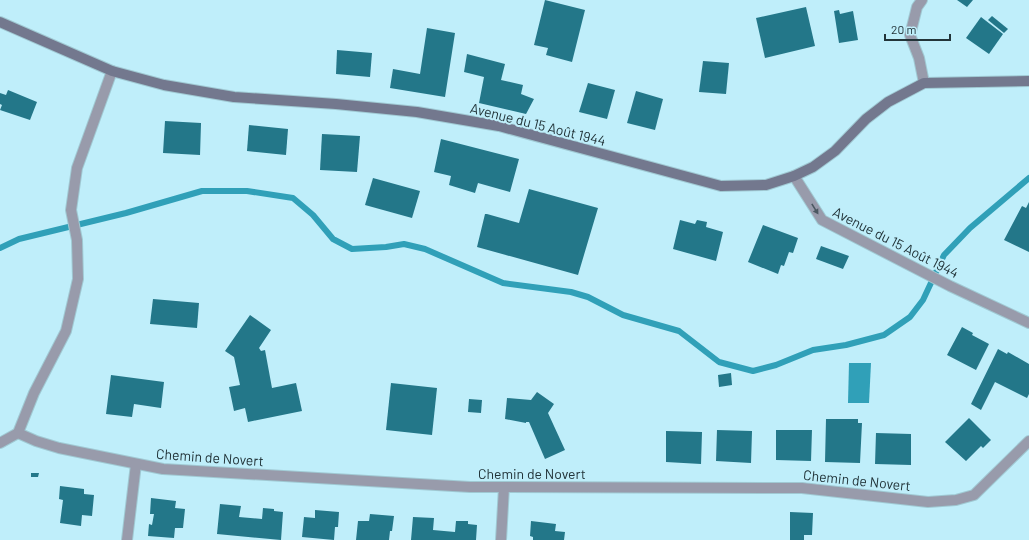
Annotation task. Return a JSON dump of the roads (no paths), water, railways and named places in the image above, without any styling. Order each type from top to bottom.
[{"type":"main road","name":"Avenue du 15 Août 1944","points":[[0,22],[112,71],[164,85],[234,97],[336,104],[417,112],[498,126],[721,186],[766,185],[794,176]]},
{"type":"main road","points":[[794,176],[813,167],[835,151],[866,119],[888,102],[924,83],[1029,81]]},
{"type":"street","points":[[922,0],[917,7],[910,35],[919,58],[924,83]]},
{"type":"street","points":[[0,443],[18,433],[34,393],[66,330],[78,279],[77,240],[71,210],[77,168],[112,71]]},
{"type":"street","name":"Avenue du 15 Août 1944","points":[[794,176],[822,220],[950,286],[1029,323]]},
{"type":"street","name":"Chemin de Novert","points":[[18,433],[36,441],[59,448],[136,464],[171,469],[470,487],[802,488],[928,502],[956,500],[974,495],[1029,441]]},
{"type":"street","points":[[127,540],[136,464]]},
{"type":"street","points":[[501,540],[504,487]]},
{"type":"water","points":[[849,363],[871,363],[869,403],[848,403]]},
{"type":"waterway","points":[[0,248],[19,239],[126,213],[202,191],[247,191],[293,198],[313,215],[333,239],[352,249],[386,247],[404,244],[425,249],[503,283],[571,292],[588,297],[623,315],[679,331],[719,362],[753,371],[776,365],[813,350],[846,345],[884,335],[910,317],[923,300],[944,255],[970,228],[1029,178]]}]
